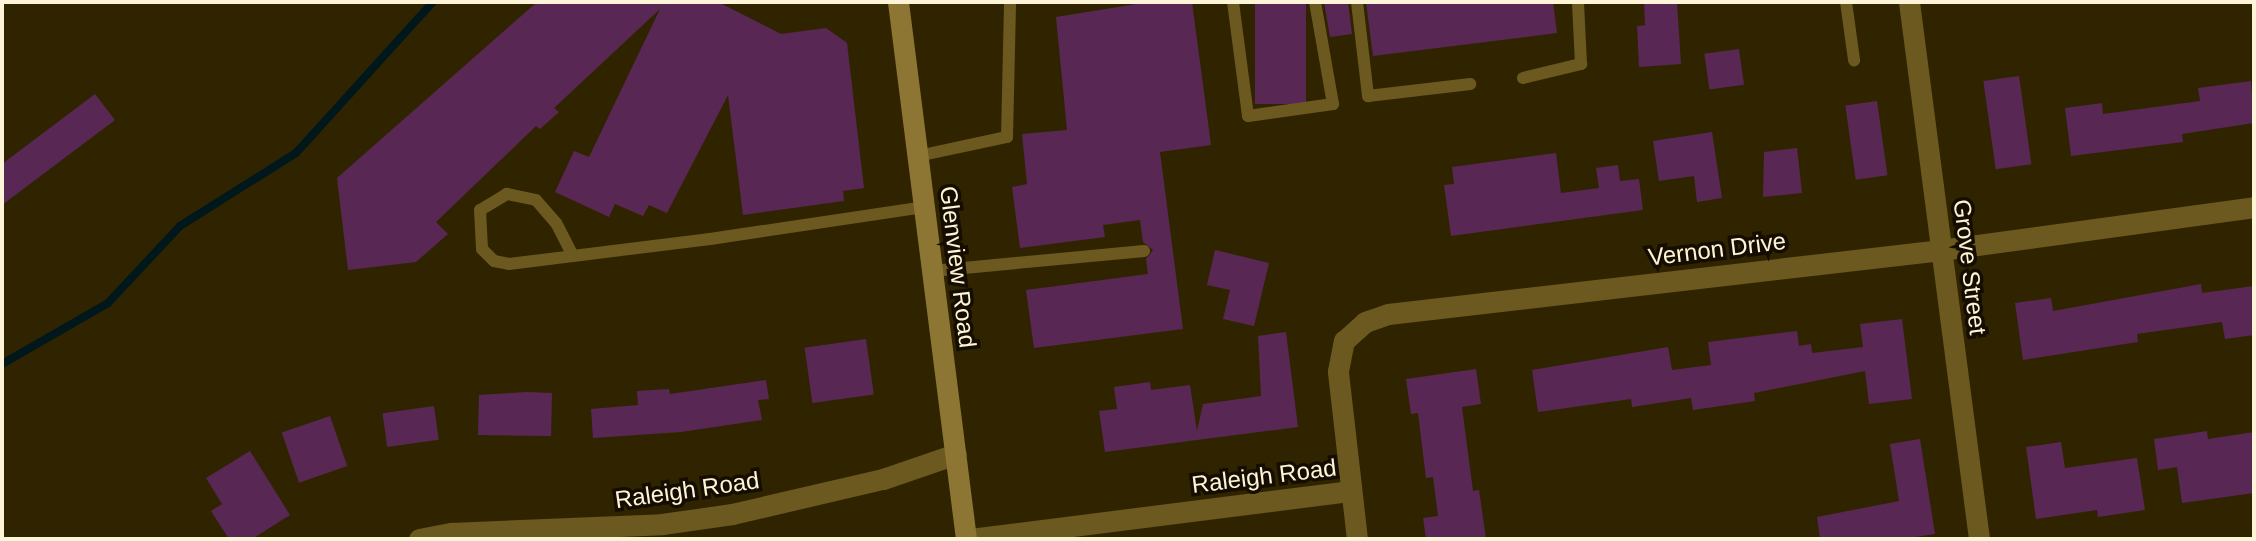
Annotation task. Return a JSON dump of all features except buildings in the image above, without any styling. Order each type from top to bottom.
[{"type":"main road","name":"Glenview Road","points":[[898,2],[968,539]]},
{"type":"street","name":"Grove Street","points":[[1909,2],[1979,539]]},
{"type":"street","name":"Vernon Drive","points":[[1351,491],[1338,371],[1344,341],[1365,322],[1388,314],[1941,250],[2254,207]]},
{"type":"street","name":"Raleigh Road","points":[[419,539],[662,524],[732,514],[883,479],[956,454]]},
{"type":"street","name":"Raleigh Road","points":[[968,539],[1351,491],[1357,539]]},
{"type":"lane","points":[[918,156],[1007,137],[1010,2]]},
{"type":"lane","points":[[1233,2],[1248,116],[1333,104],[1315,2]]},
{"type":"lane","points":[[1357,2],[1368,96],[1470,84]]},
{"type":"lane","points":[[1523,78],[1571,70],[1581,64],[1578,2]]},
{"type":"lane","points":[[1846,2],[1854,60]]},
{"type":"lane","points":[[573,256],[556,223],[536,200],[507,194],[480,210],[482,249],[494,261],[509,264],[573,256],[924,207]]},
{"type":"lane","points":[[933,271],[1144,251]]},
{"type":"waterway","points":[[2,364],[108,303],[180,226],[296,153],[433,2]]}]
